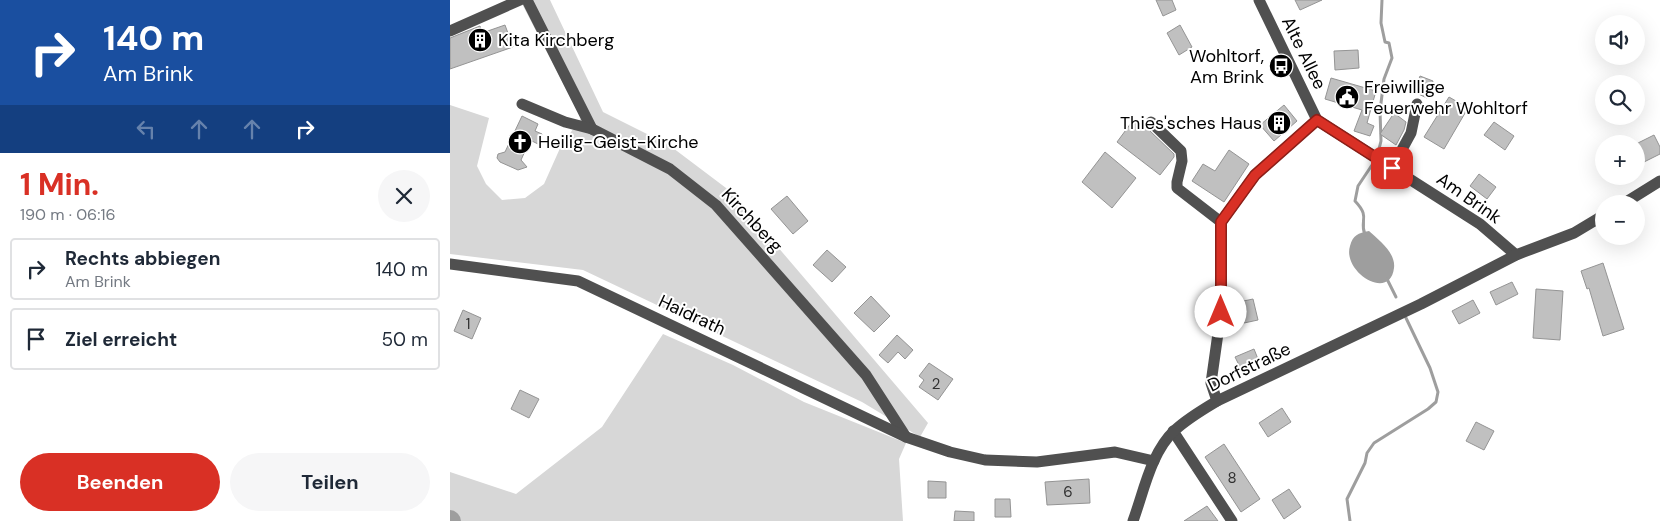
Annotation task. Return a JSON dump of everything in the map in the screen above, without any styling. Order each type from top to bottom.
[{"type":"street","points":[[450,30],[520,0]]},
{"type":"street","points":[[527,0],[592,129]]},
{"type":"street","name":"Alte Allee","points":[[1259,0],[1317,120]]},
{"type":"street","name":"Kirchberg","points":[[522,104],[566,122],[592,129],[670,169],[716,205],[866,375],[906,437]]},
{"type":"street","points":[[1392,168],[1411,133],[1417,104]]},
{"type":"street","points":[[1217,401],[1211,383],[1221,312],[1221,222],[1255,175],[1317,120]]},
{"type":"street","name":"Am Brink","points":[[1317,120],[1480,224],[1516,255]]},
{"type":"street","points":[[1151,122],[1181,151],[1182,162],[1177,188],[1221,222]]},
{"type":"street","points":[[1637,195],[1660,181]]},
{"type":"street","name":"Dorfstraße","points":[[1133,521],[1159,451],[1173,431],[1193,415],[1217,401],[1421,304],[1516,255],[1574,233],[1595,220]]},
{"type":"street","name":"Haidrath","points":[[450,264],[578,281],[906,437]]},
{"type":"street","points":[[1173,431],[1232,521]]},
{"type":"street","points":[[906,437],[950,452],[985,460],[1037,462],[1115,452],[1154,461]]},
{"type":"shaded area","points":[[520,0],[550,0],[603,112],[669,145],[730,191],[928,423],[920,437],[862,402],[583,270],[450,254],[450,105],[489,118],[477,166],[486,184],[502,200],[525,198],[544,184],[561,146],[581,118]]},
{"type":"shaded area","points":[[1369,231],[1386,247],[1394,262],[1391,278],[1384,283],[1368,280],[1359,273],[1349,256],[1351,242],[1354,237]]},
{"type":"shaded area","points":[[663,334],[733,365],[804,402],[906,443],[899,459],[903,521],[450,521],[450,472],[516,494],[602,427]]},
{"type":"building","points":[[1156,0],[1172,0],[1176,10],[1163,16]]},
{"type":"building","points":[[1295,0],[1322,0],[1300,10]]},
{"type":"building","name":"Kita Kirchberg","points":[[505,25],[513,47],[450,69],[450,38],[480,26],[482,33]]},
{"type":"building","points":[[1180,25],[1192,47],[1179,55],[1167,33]]},
{"type":"building","points":[[1358,50],[1359,68],[1335,70],[1334,51]]},
{"type":"building","points":[[1420,76],[1433,81],[1427,98],[1414,92]]},
{"type":"building","points":[[1331,78],[1376,91],[1367,123],[1374,126],[1370,136],[1354,131],[1362,110],[1325,99]]},
{"type":"building","points":[[1449,97],[1468,108],[1444,149],[1424,137]]},
{"type":"building","name":"Thies'sches Haus","points":[[1284,105],[1297,121],[1274,141],[1260,125]]},
{"type":"building","points":[[1394,113],[1406,122],[1396,145],[1380,134]]},
{"type":"building","name":"Heilig-Geist-Kirche","points":[[522,116],[538,124],[535,131],[542,134],[538,144],[530,140],[521,160],[527,167],[518,170],[500,162],[497,158],[498,154],[505,152]]},
{"type":"building","points":[[1134,119],[1149,130],[1174,154],[1174,157],[1160,175],[1117,142]]},
{"type":"building","points":[[1494,122],[1514,136],[1505,150],[1484,135]]},
{"type":"building","points":[[1654,135],[1660,147],[1660,154],[1645,162],[1645,140]]},
{"type":"building","points":[[1229,150],[1249,164],[1224,202],[1192,181],[1203,164],[1215,171]]},
{"type":"building","points":[[1105,152],[1136,178],[1112,208],[1082,182]]},
{"type":"building","points":[[1479,174],[1496,187],[1487,199],[1470,186]]},
{"type":"building","points":[[787,196],[808,221],[793,234],[771,209]]},
{"type":"building","points":[[827,250],[846,267],[832,282],[813,265]]},
{"type":"building","points":[[1603,263],[1624,329],[1603,336],[1589,288],[1587,289],[1581,271]]},
{"type":"building","points":[[1512,282],[1518,294],[1496,305],[1490,292]]},
{"type":"building","points":[[1536,289],[1563,291],[1560,340],[1533,338]]},
{"type":"building","points":[[871,296],[890,316],[874,332],[854,313]]},
{"type":"building","points":[[1253,299],[1258,320],[1244,323],[1239,302]]},
{"type":"building","points":[[1473,300],[1480,313],[1459,324],[1452,311]]},
{"type":"building","points":[[463,310],[481,318],[472,339],[454,331]]},
{"type":"building","points":[[897,335],[913,350],[905,359],[898,352],[888,363],[879,355]]},
{"type":"building","points":[[1254,349],[1258,359],[1240,367],[1235,357]]},
{"type":"building","points":[[929,363],[953,379],[938,400],[919,387],[924,380],[919,376]]},
{"type":"building","points":[[520,390],[539,399],[529,418],[511,409]]},
{"type":"building","points":[[1282,408],[1291,422],[1268,437],[1259,423]]},
{"type":"building","points":[[1476,422],[1494,431],[1484,450],[1466,441]]},
{"type":"building","points":[[1224,444],[1260,499],[1241,512],[1205,457]]},
{"type":"building","points":[[1089,479],[1090,503],[1047,505],[1045,482]]},
{"type":"building","points":[[928,481],[946,482],[946,498],[928,498]]},
{"type":"building","points":[[1289,489],[1301,507],[1284,519],[1272,500]]},
{"type":"building","points":[[995,499],[1010,499],[1011,517],[995,517]]},
{"type":"building","points":[[1207,506],[1218,521],[1184,521]]},
{"type":"building","points":[[955,511],[974,512],[974,521],[954,521]]},
{"type":"waterway","points":[[1378,153],[1381,141],[1380,111],[1384,79],[1392,58],[1389,43],[1385,42],[1381,23],[1382,0]]},
{"type":"waterway","points":[[1365,235],[1364,215],[1355,201],[1358,186],[1374,162]]},
{"type":"waterway","points":[[1387,279],[1396,297]]},
{"type":"waterway","points":[[1350,521],[1347,499],[1365,463],[1367,453],[1374,443],[1436,402],[1438,392],[1430,368],[1406,318]]},
{"type":"place","name":"Kita Kirchberg","points":[[480,40]]},
{"type":"place","name":"Wohltorf, Am Brink","points":[[1281,66]]},
{"type":"place","name":"Freiwillige Feuerwehr Wohltorf","points":[[1347,97]]},
{"type":"place","name":"Thies'sches Haus","points":[[1279,123]]},
{"type":"place","name":"Heilig-Geist-Kirche","points":[[520,142]]},
{"type":"route","points":[[1221,312],[1221,222],[1255,175],[1317,120],[1392,168]]}]
